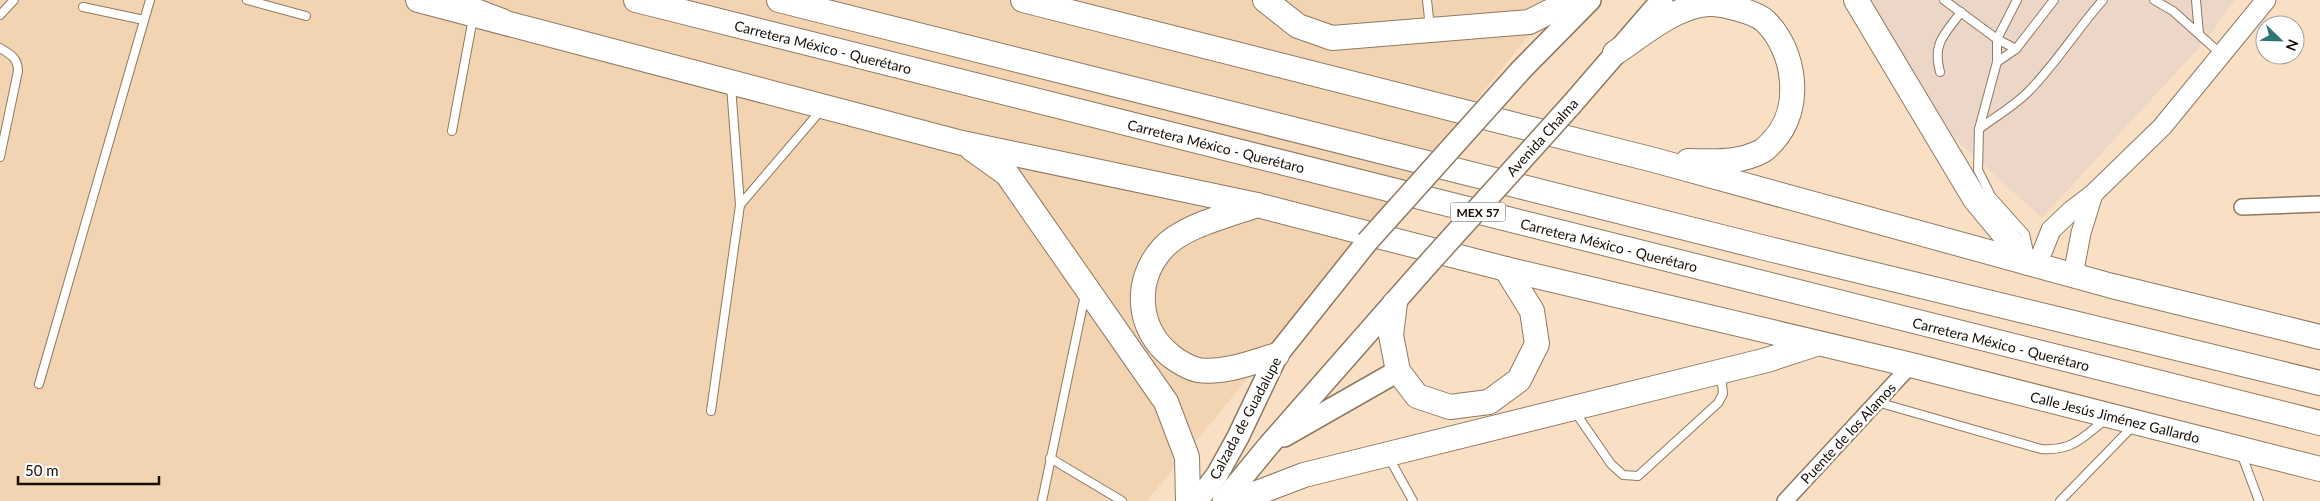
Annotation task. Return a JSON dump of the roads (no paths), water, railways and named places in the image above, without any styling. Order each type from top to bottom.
[{"type":"main road","points":[[418,0],[502,21]]},
{"type":"main road","points":[[447,0],[502,21]]},
{"type":"main road","name":"Carretera México - Querétaro","points":[[636,0],[2320,423]]},
{"type":"main road","name":"MEX 57","points":[[778,0],[1769,249],[2320,383]]},
{"type":"main road","points":[[1023,0],[1068,5],[1654,160],[2073,275],[2320,337]]},
{"type":"main road","points":[[1265,0],[1298,26],[1332,38],[1529,22],[1573,0]]},
{"type":"main road","name":"Calzada de Guadalupe","points":[[1197,501],[1217,475],[1238,437],[1277,356],[1367,242],[1521,70],[1590,0]]},
{"type":"main road","name":"Avenida Chalma","points":[[1421,272],[1572,104],[1662,0]]},
{"type":"main road","points":[[1856,0],[1975,199],[2032,264]]},
{"type":"main road","points":[[1615,53],[1675,13],[1708,4],[1733,7],[1764,20],[1781,42],[1792,70],[1792,105],[1782,131],[1763,151],[1736,161],[1654,160]]},
{"type":"main road","name":"Calle Jesús Jiménez Gallardo","points":[[502,21],[962,143],[1257,205],[1506,269],[1911,365],[2320,469]]},
{"type":"main road","points":[[962,143],[1007,174],[1166,402],[1187,457],[1188,501]]},
{"type":"main road","points":[[1257,205],[1191,228],[1163,247],[1150,270],[1143,293],[1143,310],[1148,327],[1159,346],[1178,361],[1198,370],[1219,370],[1277,356]]},
{"type":"main road","points":[[1395,303],[1392,335],[1398,371],[1417,396],[1450,407],[1488,402],[1519,380],[1538,344],[1532,311],[1506,269]]},
{"type":"main road","name":"Calzada de Guadalupe","points":[[1223,501],[1269,445],[1421,272]]},
{"type":"main road","points":[[1246,501],[1258,493],[1304,475],[1767,360],[1816,344]]},
{"type":"main road","points":[[1269,445],[1398,371]]},
{"type":"street","points":[[2032,264],[2051,230],[2072,210],[2093,194],[2162,127],[2266,0]]},
{"type":"street","points":[[2073,275],[2080,233],[2093,194]]},
{"type":"street","points":[[2242,207],[2320,204]]},
{"type":"street","name":"Puente de los Alamos","points":[[1785,501],[1911,365]]},
{"type":"lane","points":[[0,15],[14,0]]},
{"type":"lane","points":[[39,384],[150,0]]},
{"type":"lane","points":[[247,0],[306,16]]},
{"type":"lane","points":[[1427,0],[1430,30]]},
{"type":"lane","points":[[1944,0],[1998,39],[2016,49]]},
{"type":"lane","points":[[2017,0],[1998,39],[1997,62],[1979,129],[1978,170],[1991,196],[2025,234],[2032,264]]},
{"type":"lane","points":[[1997,62],[2016,49],[2054,0]]},
{"type":"lane","points":[[1979,129],[2028,93],[2055,61],[2080,26],[2103,0]]},
{"type":"lane","points":[[2154,0],[2173,11],[2222,55]]},
{"type":"lane","points":[[2196,0],[2199,34]]},
{"type":"lane","points":[[83,7],[144,20]]},
{"type":"lane","points":[[1940,72],[1936,57],[1939,42],[1961,12]]},
{"type":"lane","points":[[452,131],[474,14]]},
{"type":"lane","points":[[0,48],[13,56],[18,64],[18,71],[0,157]]},
{"type":"lane","points":[[711,411],[740,205],[731,81]]},
{"type":"lane","points":[[740,205],[824,106]]},
{"type":"lane","points":[[1042,501],[1086,288]]},
{"type":"lane","points":[[1573,408],[1611,464],[1623,476],[1638,476],[1718,404],[1723,394],[1722,384],[1712,374]]},
{"type":"lane","points":[[1877,402],[2041,448],[2058,450],[2072,446],[2110,416]]},
{"type":"lane","points":[[2060,501],[2136,422]]},
{"type":"lane","points":[[2239,449],[2259,501]]},
{"type":"lane","points":[[1387,454],[1413,501]]},
{"type":"lane","points":[[1050,458],[1122,501]]}]
